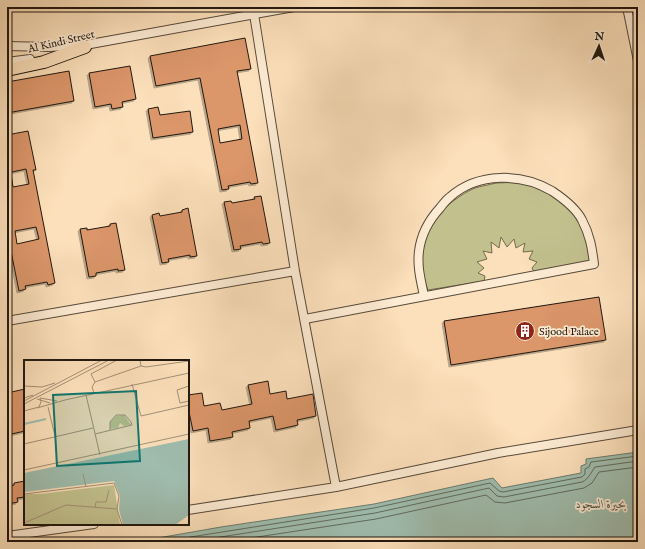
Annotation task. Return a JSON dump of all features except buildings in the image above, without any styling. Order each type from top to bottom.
[{"type":"highway","points":[[7,70],[44,62],[85,47]]},
{"type":"street","name":"Al Kindi Street","points":[[7,46],[49,47],[85,45],[294,7]]},
{"type":"street","points":[[627,7],[638,61]]},
{"type":"street","points":[[254,14],[295,271],[336,487]]},
{"type":"street","name":"Al Kindi Street","points":[[7,62],[44,57],[120,38]]},
{"type":"street","points":[[305,319],[594,264],[592,242],[582,219],[566,200],[545,187],[522,179],[501,177],[481,180],[464,187],[450,196],[434,215],[425,230],[419,251],[419,273],[424,296]]},
{"type":"street","points":[[7,321],[295,271]]},
{"type":"street","points":[[189,510],[336,487],[498,453],[638,430]]},
{"type":"street","points":[[7,536],[87,525]]},
{"type":"shaded area","points":[[496,183],[514,183],[533,186],[547,191],[559,198],[577,219],[588,246],[590,262],[534,272],[532,268],[537,262],[529,259],[533,251],[523,252],[525,243],[516,248],[514,239],[507,247],[501,237],[499,248],[491,242],[492,253],[483,251],[487,259],[477,262],[484,268],[478,273],[485,276],[484,281],[428,290],[424,276],[422,254],[424,240],[429,226],[446,207],[468,191]]},
{"type":"water","name":"بحيرة السجود","points":[[638,452],[638,542],[135,542],[221,527],[374,504],[493,478],[502,488],[581,473],[581,466],[586,464],[586,459]]},
{"type":"place","name":"Sijood Palace","points":[[525,331]]}]
